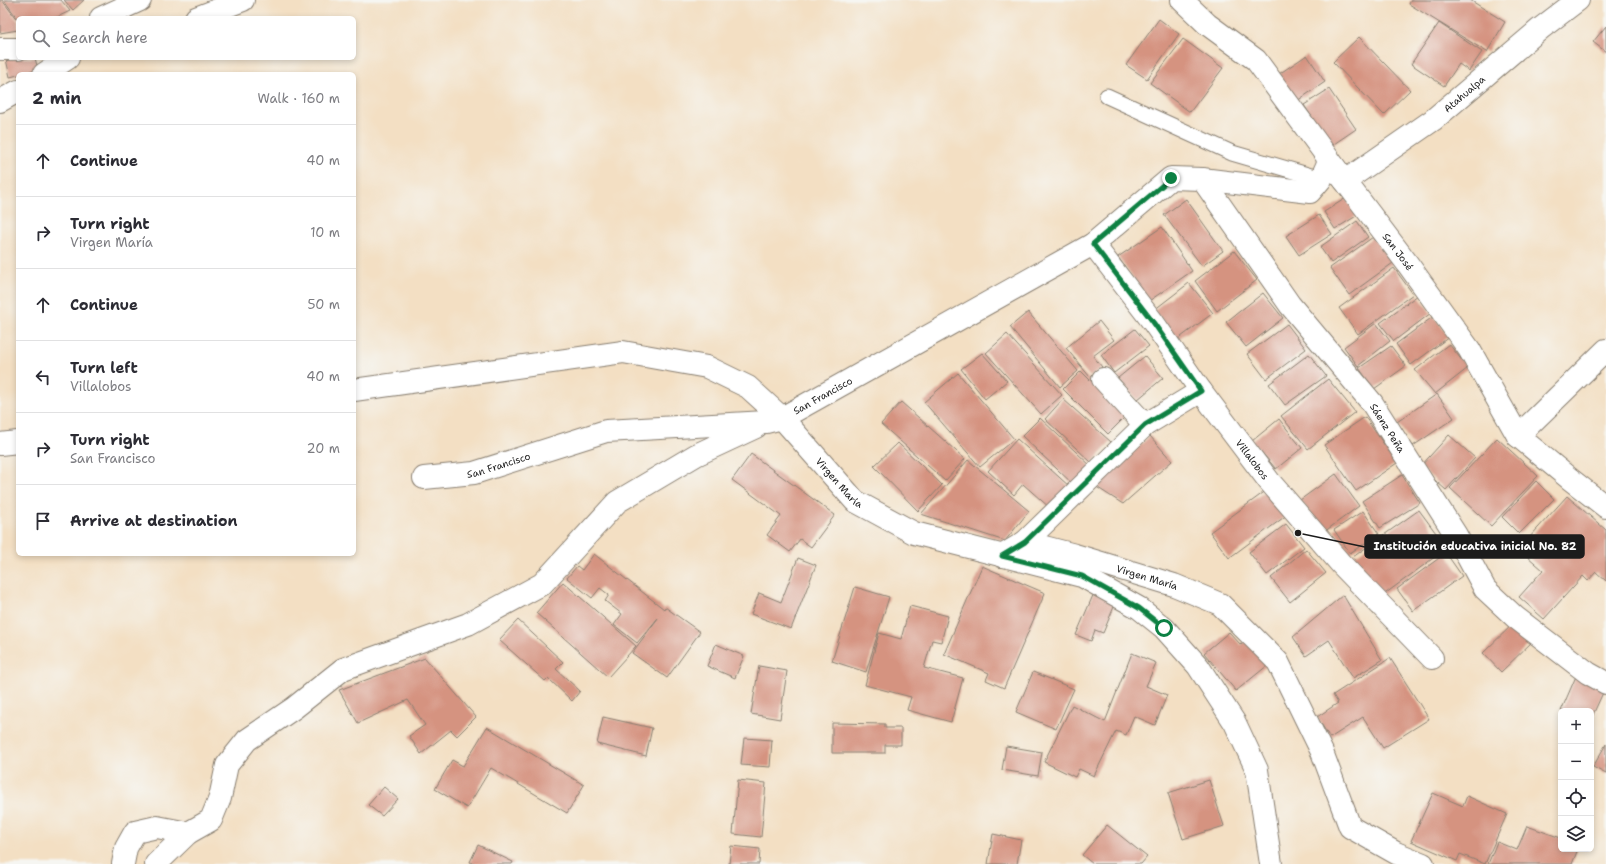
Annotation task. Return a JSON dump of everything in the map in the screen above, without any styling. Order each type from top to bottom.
[{"type":"street","points":[[105,16],[140,0]]},
{"type":"street","points":[[201,16],[243,0]]},
{"type":"street","name":"San José","points":[[1182,0],[1207,24],[1256,60],[1469,349],[1518,436],[1570,480],[1606,506]]},
{"type":"street","name":"Atahualpa","points":[[1345,181],[1433,120],[1540,29],[1578,0]]},
{"type":"street","points":[[0,49],[16,49]]},
{"type":"street","points":[[47,72],[65,60]]},
{"type":"street","points":[[1202,180],[1310,192],[1321,179],[1329,161],[1345,181]]},
{"type":"street","name":"San Francisco","points":[[424,478],[474,473],[606,431],[774,420],[1093,244],[1171,178],[1202,180]]},
{"type":"street","name":"Sáenz Peña","points":[[1202,180],[1290,305],[1372,402],[1456,535],[1485,589],[1521,622],[1588,673],[1606,683]]},
{"type":"street","name":"Villalobos","points":[[1093,244],[1153,322],[1201,391],[1279,493],[1341,564],[1432,658]]},
{"type":"street","points":[[1518,436],[1606,350]]},
{"type":"street","name":"Virgen María","points":[[356,390],[623,352],[706,367],[748,387],[774,420],[855,501],[914,533],[1082,576],[1139,608],[1169,633],[1198,666],[1235,723],[1257,770],[1271,864]]},
{"type":"street","points":[[1103,378],[1145,425]]},
{"type":"street","points":[[1002,556],[1025,542],[1145,425],[1201,391]]},
{"type":"street","points":[[156,864],[188,833],[210,820],[220,798],[227,764],[247,740],[294,708],[343,669],[468,624],[542,584],[617,502],[696,455],[774,420]]},
{"type":"street","points":[[0,444],[16,442]]},
{"type":"street","name":"Virgen María","points":[[1025,542],[1075,555],[1174,585],[1220,604],[1278,662],[1322,752],[1350,827],[1396,854],[1423,864]]},
{"type":"street","points":[[123,864],[126,848],[135,832],[157,827],[188,833]]},
{"type":"lane","points":[[1107,96],[1232,153],[1321,179]]},
{"type":"building","points":[[0,0],[2,0],[16,18],[16,30],[0,33]]},
{"type":"building","points":[[4,0],[61,0],[70,11],[59,16],[16,17]]},
{"type":"building","points":[[64,0],[84,0],[73,10]]},
{"type":"building","points":[[1411,0],[1470,0],[1505,22],[1487,52],[1409,4]]},
{"type":"building","points":[[1159,19],[1179,34],[1147,79],[1126,65]]},
{"type":"building","points":[[1439,23],[1482,52],[1469,71],[1459,64],[1444,86],[1411,64]]},
{"type":"building","points":[[1606,26],[1606,52],[1593,42]]},
{"type":"building","points":[[1359,37],[1410,90],[1384,115],[1333,62]]},
{"type":"building","points":[[1183,39],[1223,68],[1190,112],[1150,83]]},
{"type":"building","points":[[1307,55],[1325,82],[1294,103],[1276,76]]},
{"type":"building","points":[[6,59],[36,60],[38,70],[30,72],[16,72],[16,76],[10,77]]},
{"type":"building","points":[[1329,89],[1356,129],[1331,146],[1304,105]]},
{"type":"building","points":[[1346,198],[1358,215],[1335,229],[1324,212]]},
{"type":"building","points":[[1186,199],[1223,251],[1202,266],[1164,215]]},
{"type":"building","points":[[1319,215],[1332,234],[1299,255],[1286,236]]},
{"type":"building","points":[[1357,221],[1368,237],[1331,263],[1320,247]]},
{"type":"building","points":[[1162,227],[1192,271],[1149,301],[1118,257]]},
{"type":"building","points":[[1373,237],[1393,263],[1349,295],[1330,268]]},
{"type":"building","points":[[1234,251],[1257,280],[1217,311],[1195,281]]},
{"type":"building","points":[[1394,268],[1413,294],[1358,334],[1339,308]]},
{"type":"building","points":[[1189,283],[1213,313],[1177,340],[1154,310]]},
{"type":"building","points":[[1263,293],[1283,318],[1246,347],[1226,322]]},
{"type":"building","points":[[1418,295],[1431,313],[1394,341],[1380,323]]},
{"type":"building","points":[[1028,312],[1078,371],[1060,387],[1010,327]]},
{"type":"building","points":[[1434,316],[1449,337],[1411,365],[1396,344]]},
{"type":"building","points":[[1099,321],[1114,340],[1093,356],[1102,367],[1090,377],[1066,348]]},
{"type":"building","points":[[1376,323],[1390,341],[1358,366],[1344,347]]},
{"type":"building","points":[[1287,324],[1306,349],[1266,379],[1247,354]]},
{"type":"building","points":[[1135,329],[1149,346],[1114,373],[1101,355]]},
{"type":"building","points":[[1007,334],[1062,395],[1041,414],[986,353]]},
{"type":"building","points":[[1449,344],[1468,368],[1435,394],[1415,370]]},
{"type":"building","points":[[1391,346],[1406,366],[1374,389],[1359,368]]},
{"type":"building","points":[[982,353],[1007,381],[985,399],[961,369]]},
{"type":"building","points":[[1309,354],[1326,376],[1285,405],[1269,384]]},
{"type":"building","points":[[1145,356],[1163,378],[1137,400],[1118,378]]},
{"type":"building","points":[[1081,371],[1126,416],[1108,434],[1063,389]]},
{"type":"building","points":[[958,373],[1014,439],[980,467],[924,402]]},
{"type":"building","points":[[1328,379],[1355,412],[1308,449],[1281,416]]},
{"type":"building","points":[[1437,394],[1454,418],[1413,446],[1397,422]]},
{"type":"building","points":[[1063,399],[1111,442],[1092,463],[1045,419]]},
{"type":"building","points":[[901,402],[965,459],[945,481],[881,424]]},
{"type":"building","points":[[1365,417],[1397,463],[1356,491],[1324,445]]},
{"type":"building","points":[[1040,418],[1093,468],[1075,486],[1022,436]]},
{"type":"building","points":[[1279,419],[1302,448],[1276,469],[1252,441]]},
{"type":"building","points":[[1449,435],[1475,458],[1446,490],[1420,467]]},
{"type":"building","points":[[1150,436],[1172,461],[1123,504],[1095,486]]},
{"type":"building","points":[[1497,438],[1538,476],[1491,526],[1450,488]]},
{"type":"building","points":[[1017,439],[1070,487],[1050,508],[1023,484],[1014,495],[988,471]]},
{"type":"building","points":[[898,443],[942,485],[918,511],[874,466]]},
{"type":"building","points":[[751,454],[835,515],[811,547],[800,539],[790,552],[767,535],[781,516],[732,480]]},
{"type":"building","points":[[968,460],[1029,511],[1005,541],[921,514]]},
{"type":"building","points":[[1336,474],[1359,506],[1324,532],[1300,500]]},
{"type":"building","points":[[1402,475],[1420,503],[1380,528],[1362,501]]},
{"type":"building","points":[[1536,481],[1554,499],[1519,534],[1502,517]]},
{"type":"building","points":[[1267,490],[1287,515],[1229,558],[1210,532]]},
{"type":"building","points":[[1567,496],[1606,530],[1606,581],[1596,572],[1588,581],[1583,576],[1544,619],[1519,597],[1543,570],[1519,549]]},
{"type":"building","points":[[1419,510],[1447,548],[1382,596],[1353,557]]},
{"type":"building","points":[[1363,511],[1379,534],[1350,553],[1334,530]]},
{"type":"building","points":[[1286,524],[1304,547],[1267,575],[1249,552]]},
{"type":"building","points":[[1306,549],[1326,573],[1290,602],[1271,578]]},
{"type":"building","points":[[1446,553],[1462,576],[1413,611],[1397,589]]},
{"type":"building","points":[[594,554],[664,609],[665,607],[700,632],[667,678],[632,653],[658,618],[637,643],[614,625],[622,614],[605,601],[609,595],[600,588],[592,598],[567,578],[577,566],[582,570]]},
{"type":"building","points":[[798,558],[816,565],[791,629],[751,614],[759,593],[781,602]]},
{"type":"building","points":[[982,566],[1045,593],[1004,688],[986,680],[989,673],[944,654]]},
{"type":"building","points":[[563,582],[636,646],[608,677],[536,613]]},
{"type":"building","points":[[855,587],[889,597],[866,672],[832,661]]},
{"type":"building","points":[[1094,593],[1116,602],[1103,633],[1095,630],[1091,641],[1076,635]]},
{"type":"building","points":[[1343,595],[1382,660],[1353,678],[1329,640],[1306,656],[1293,637]]},
{"type":"building","points":[[910,606],[948,616],[941,642],[932,640],[924,668],[963,678],[951,722],[907,710],[911,697],[865,685],[879,633],[901,639]]},
{"type":"building","points":[[518,620],[563,662],[556,669],[580,691],[572,701],[548,678],[545,681],[499,640]]},
{"type":"building","points":[[1517,620],[1535,639],[1501,672],[1483,653]]},
{"type":"building","points":[[1229,632],[1241,645],[1247,640],[1268,665],[1236,691],[1204,653]]},
{"type":"building","points":[[716,644],[744,656],[735,678],[707,666]]},
{"type":"building","points":[[1132,653],[1156,663],[1146,686],[1167,695],[1155,725],[1134,716],[1126,735],[1116,731],[1094,776],[1079,769],[1075,777],[1044,762],[1072,705],[1105,722]]},
{"type":"building","points":[[425,658],[476,717],[457,736],[451,730],[421,754],[409,736],[425,725],[408,700],[358,723],[339,690]]},
{"type":"building","points":[[1390,658],[1429,719],[1383,748],[1363,717],[1330,738],[1317,717],[1338,703],[1333,695]]},
{"type":"building","points":[[759,666],[787,671],[780,719],[751,714]]},
{"type":"building","points":[[1033,672],[1074,689],[1056,729],[1016,712]]},
{"type":"building","points":[[1577,674],[1606,686],[1594,712],[1594,708],[1562,708]]},
{"type":"building","points":[[603,717],[652,728],[646,756],[597,744]]},
{"type":"building","points":[[832,723],[885,724],[885,728],[901,728],[901,745],[885,745],[885,753],[832,753]]},
{"type":"building","points":[[487,727],[584,785],[567,813],[491,768],[467,808],[435,789],[452,760],[463,766]]},
{"type":"building","points":[[744,738],[772,740],[770,767],[741,765]]},
{"type":"building","points":[[1606,744],[1606,774],[1594,768]]},
{"type":"building","points":[[1006,746],[1042,752],[1038,776],[1002,770]]},
{"type":"building","points":[[738,780],[766,783],[761,837],[733,834]]},
{"type":"building","points":[[1209,780],[1224,826],[1183,839],[1168,793]]},
{"type":"building","points":[[384,787],[398,799],[382,816],[368,805]]},
{"type":"building","points":[[1433,793],[1463,806],[1467,796],[1507,814],[1485,864],[1460,854],[1457,861],[1411,841]]},
{"type":"building","points":[[1107,825],[1147,857],[1141,864],[1093,864],[1082,855]]},
{"type":"building","points":[[1527,826],[1558,837],[1558,852],[1577,852],[1572,864],[1488,864],[1497,842],[1517,850]]},
{"type":"building","points":[[993,834],[1021,840],[1017,864],[988,864]]},
{"type":"building","points":[[478,845],[513,862],[512,864],[474,864],[470,862]]},
{"type":"building","points":[[731,846],[760,849],[759,864],[729,864]]},
{"type":"place","name":"Institución educativa inicial No. 82","points":[[1298,533]]},
{"type":"route","points":[[1164,628],[1139,608],[1082,576],[1002,556],[1025,542],[1145,425],[1201,391],[1153,322],[1093,244],[1171,178]]}]
